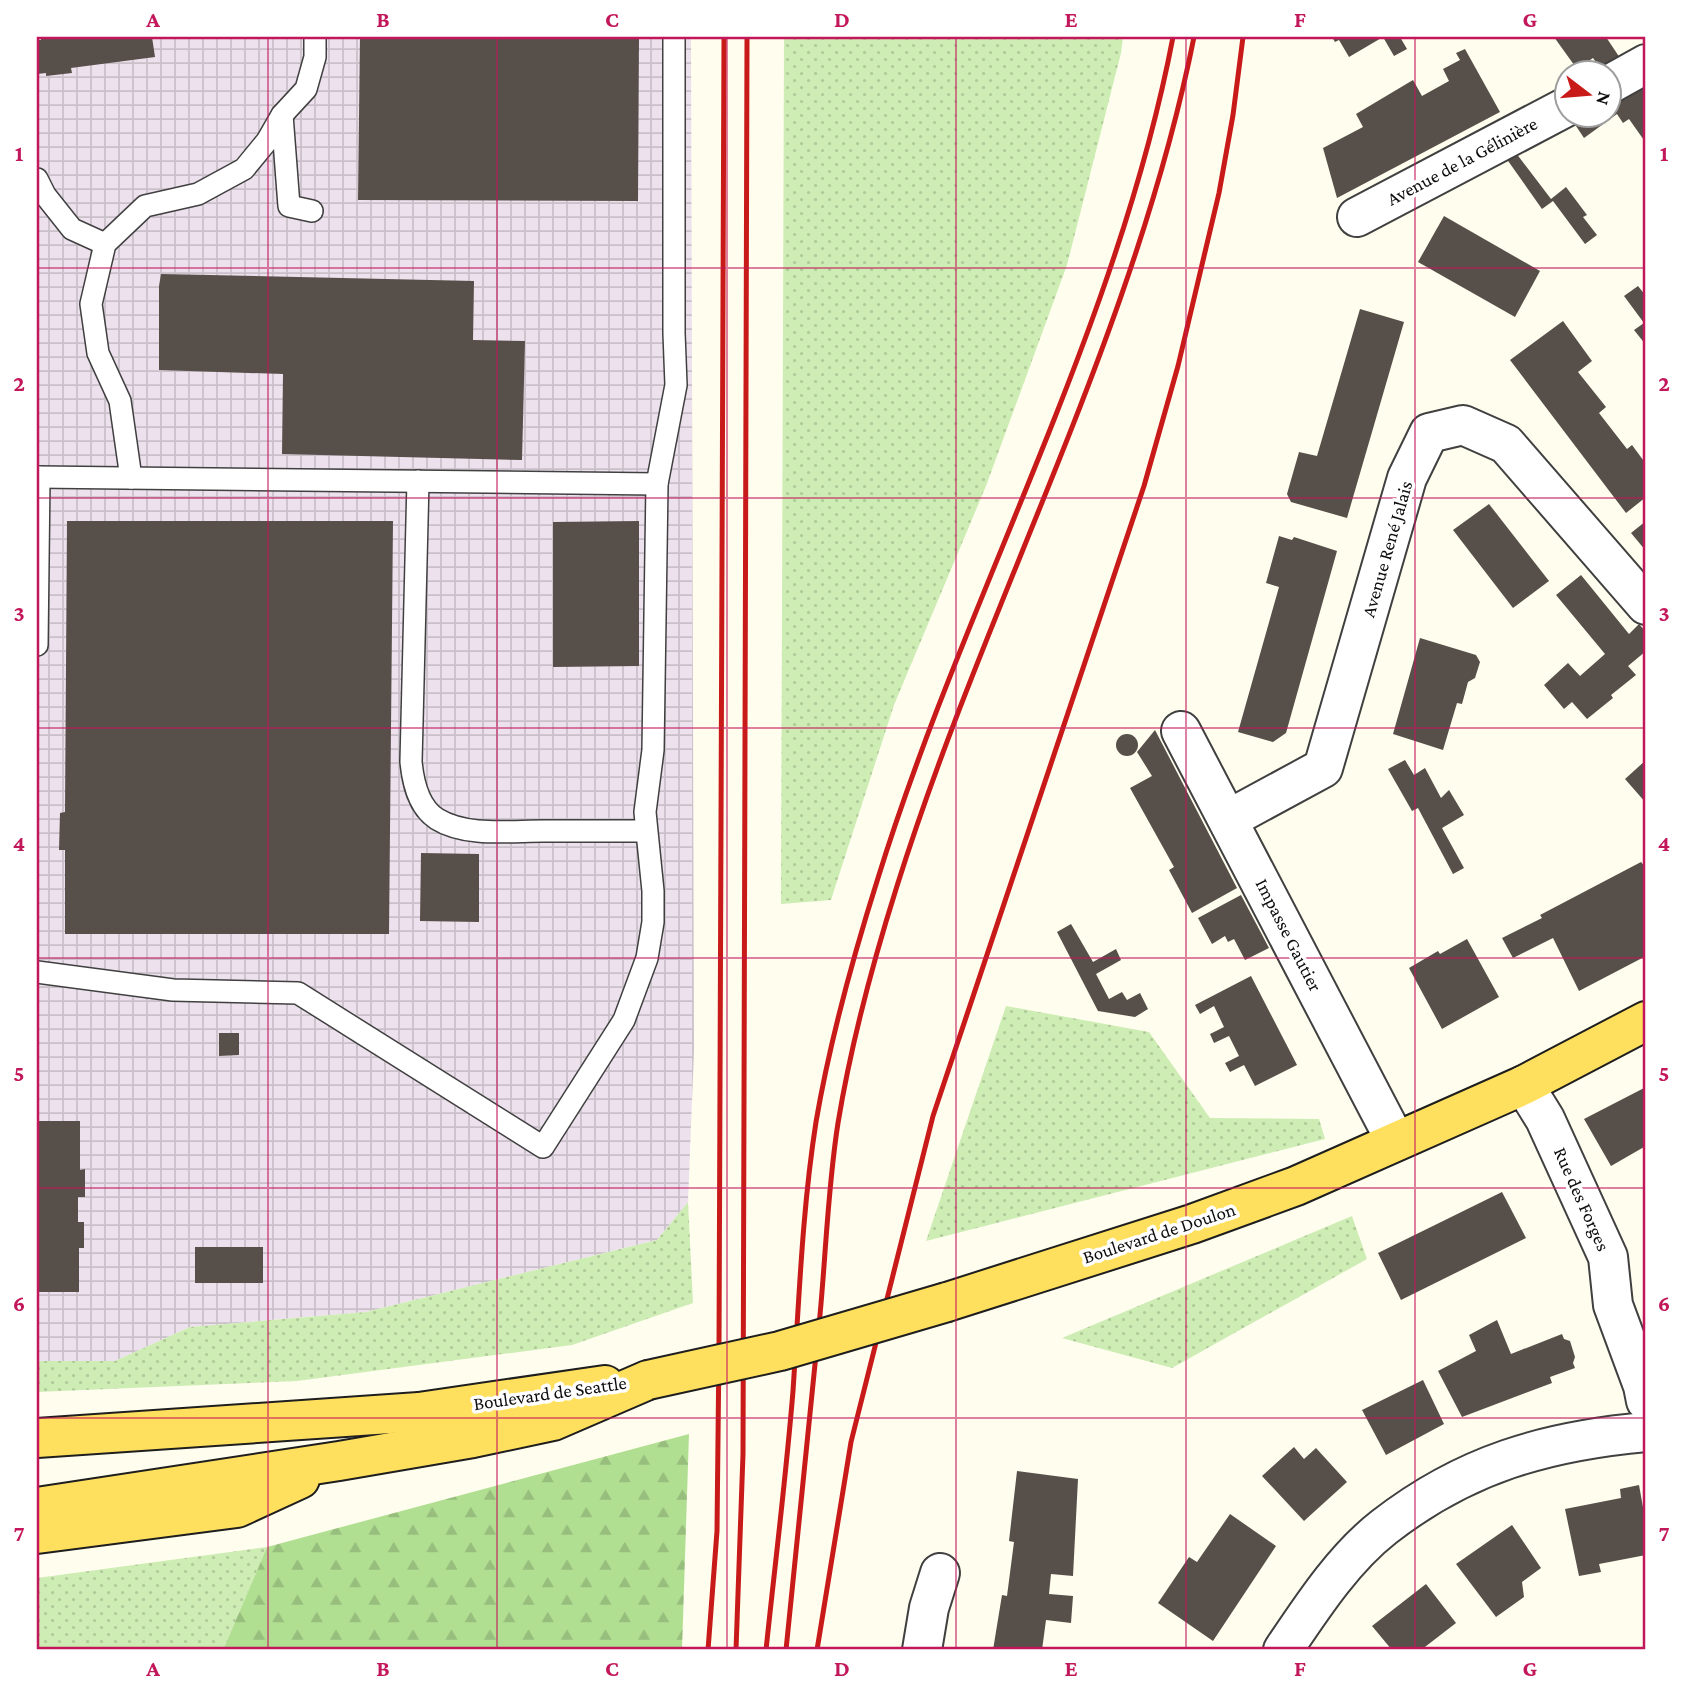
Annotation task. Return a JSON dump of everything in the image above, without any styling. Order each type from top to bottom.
[{"type":"main road","name":"Boulevard de Doulon","points":[[648,1380],[780,1351],[947,1302],[1205,1219],[1296,1186],[1524,1085],[1646,1021]]},
{"type":"main road","name":"Boulevard de Seattle","points":[[37,1438],[419,1412],[648,1380]]},
{"type":"main road","name":"Boulevard de Seattle","points":[[37,1507],[473,1438],[553,1421],[648,1380]]},
{"type":"main road","points":[[37,1534],[237,1508],[339,1461]]},
{"type":"street","points":[[1624,76],[1646,64]]},
{"type":"street","name":"Avenue de la Gélinière","points":[[1357,217],[1554,113]]},
{"type":"street","name":"Avenue René Jalais","points":[[1229,819],[1323,768],[1407,478],[1429,433],[1463,425],[1506,444],[1646,605]]},
{"type":"street","name":"Impasse Gautier","points":[[1181,731],[1395,1140]]},
{"type":"street","name":"Rue des Forges","points":[[1524,1085],[1545,1119],[1608,1256],[1613,1305],[1646,1401]]},
{"type":"street","points":[[1283,1650],[1341,1570],[1383,1528],[1422,1501],[1470,1474],[1522,1453],[1594,1438],[1646,1432]]},
{"type":"street","points":[[922,1650],[929,1608],[940,1573]]},
{"type":"lane","points":[[131,478],[120,401],[98,353],[91,304],[105,244],[145,206],[198,194],[244,169],[267,141],[282,115],[306,89],[315,57],[315,37]]},
{"type":"lane","points":[[37,972],[173,990],[298,993],[543,1147],[624,1020],[647,958],[653,922],[653,891],[645,811],[653,750],[657,484],[676,385],[674,37]]},
{"type":"lane","points":[[282,115],[289,206],[312,211]]},
{"type":"lane","points":[[37,179],[45,195],[72,229],[105,244]]},
{"type":"lane","points":[[37,645],[38,477],[657,484]]},
{"type":"lane","points":[[418,481],[411,762],[413,784],[423,805],[435,818],[453,827],[483,831],[646,831]]},
{"type":"shaded area","points":[[37,37],[691,37],[694,1051],[688,1202],[657,1240],[366,1312],[190,1327],[115,1361],[37,1361]]},
{"type":"green space","points":[[784,37],[1123,37],[1067,265],[986,486],[894,705],[831,900],[781,904]]},
{"type":"green space","points":[[1006,1006],[1149,1032],[1210,1118],[1319,1119],[1325,1139],[926,1241]]},
{"type":"green space","points":[[688,1202],[693,1303],[572,1345],[297,1381],[37,1392],[37,1361],[115,1361],[190,1327],[366,1312],[657,1240]]},
{"type":"green space","points":[[1352,1216],[1367,1259],[1172,1368],[1062,1338]]},
{"type":"green space","points":[[689,1434],[682,1650],[223,1650],[267,1547]]},
{"type":"green space","points":[[267,1547],[223,1650],[37,1650],[37,1578]]},
{"type":"building","points":[[41,37],[152,37],[155,57],[71,68],[72,73],[46,76],[46,73],[37,74],[37,40],[41,40]]},
{"type":"building","points":[[360,37],[639,37],[638,201],[358,200]]},
{"type":"building","points":[[1332,37],[1383,37],[1349,57],[1339,40],[1335,42]]},
{"type":"building","points":[[1383,37],[1400,37],[1407,49],[1394,56]]},
{"type":"building","points":[[1554,37],[1606,37],[1620,58],[1618,60],[1571,60]]},
{"type":"building","points":[[1465,49],[1500,112],[1337,198],[1323,148],[1363,127],[1356,114],[1413,80],[1422,96],[1449,81],[1443,69],[1460,60],[1456,53]]},
{"type":"building","points":[[1646,84],[1646,143],[1629,119],[1624,122],[1624,96]]},
{"type":"building","points":[[1579,130],[1595,130],[1584,138]]},
{"type":"building","points":[[1516,153],[1551,199],[1566,187],[1587,215],[1583,217],[1597,235],[1585,244],[1553,201],[1542,209],[1506,158]]},
{"type":"building","points":[[1444,216],[1540,271],[1515,317],[1418,262]]},
{"type":"building","points":[[161,274],[474,281],[473,340],[525,341],[522,460],[282,454],[283,374],[159,370]]},
{"type":"building","points":[[1638,286],[1646,296],[1646,345],[1634,330],[1644,323],[1624,296]]},
{"type":"building","points":[[1360,309],[1404,322],[1347,518],[1291,502],[1287,494],[1299,452],[1317,456]]},
{"type":"building","points":[[1563,321],[1592,361],[1578,372],[1606,407],[1599,413],[1627,449],[1632,445],[1646,464],[1646,497],[1626,513],[1510,360]]},
{"type":"building","points":[[1489,504],[1549,581],[1513,608],[1453,530]]},
{"type":"building","points":[[67,521],[393,521],[389,934],[65,934],[65,850],[59,850],[60,813],[65,812]]},
{"type":"building","points":[[639,521],[639,666],[553,667],[553,522]]},
{"type":"building","points":[[1646,521],[1646,551],[1631,533]]},
{"type":"building","points":[[1279,536],[1292,540],[1294,537],[1337,551],[1286,733],[1273,742],[1238,732],[1279,587],[1266,583]]},
{"type":"building","points":[[1581,575],[1629,634],[1639,624],[1646,632],[1646,651],[1628,666],[1636,675],[1587,719],[1572,702],[1564,709],[1544,685],[1568,663],[1580,676],[1605,654],[1556,595]]},
{"type":"building","points":[[1420,638],[1476,655],[1480,662],[1475,678],[1468,682],[1462,704],[1457,703],[1443,750],[1393,734]]},
{"type":"building","points":[[1155,730],[1237,888],[1192,913],[1169,870],[1174,867],[1130,788],[1152,776],[1137,752]]},
{"type":"building","points":[[1127,734],[1135,737],[1138,745],[1135,753],[1127,756],[1119,753],[1116,745],[1119,737]]},
{"type":"building","points":[[1405,760],[1414,775],[1425,768],[1441,798],[1449,790],[1464,815],[1442,828],[1464,868],[1453,874],[1418,808],[1412,811],[1388,769]]},
{"type":"building","points":[[1646,760],[1646,803],[1625,779]]},
{"type":"building","points":[[421,853],[479,854],[479,922],[420,921]]},
{"type":"building","points":[[1641,862],[1646,868],[1646,956],[1579,991],[1553,938],[1513,958],[1502,938]]},
{"type":"building","points":[[1241,895],[1269,948],[1245,960],[1234,939],[1228,942],[1225,936],[1212,944],[1198,918]]},
{"type":"building","points":[[1071,924],[1093,962],[1116,949],[1121,960],[1096,974],[1109,999],[1122,992],[1127,1000],[1140,993],[1148,1009],[1135,1017],[1098,1011],[1057,932]]},
{"type":"building","points":[[1467,939],[1499,997],[1442,1029],[1409,968],[1438,951],[1440,954]]},
{"type":"building","points":[[1251,976],[1297,1065],[1255,1086],[1244,1065],[1230,1072],[1225,1063],[1239,1056],[1229,1036],[1214,1043],[1210,1034],[1224,1027],[1214,1006],[1200,1014],[1195,1005]]},
{"type":"building","points":[[219,1033],[239,1033],[239,1055],[219,1056]]},
{"type":"building","points":[[1646,1087],[1646,1151],[1644,1147],[1611,1166],[1584,1119]]},
{"type":"building","points":[[37,1121],[80,1121],[80,1170],[85,1169],[85,1197],[78,1197],[78,1222],[84,1222],[84,1248],[79,1248],[79,1292],[37,1292]]},
{"type":"building","points":[[1502,1192],[1526,1238],[1401,1300],[1378,1253]]},
{"type":"building","points":[[195,1247],[263,1247],[263,1283],[195,1283]]},
{"type":"building","points":[[1497,1320],[1511,1354],[1562,1334],[1564,1339],[1570,1341],[1575,1368],[1550,1377],[1552,1383],[1462,1417],[1438,1371],[1476,1351],[1469,1335]]},
{"type":"building","points":[[1423,1380],[1444,1424],[1386,1455],[1362,1410]]},
{"type":"building","points":[[1294,1447],[1304,1459],[1316,1448],[1347,1482],[1304,1521],[1262,1476]]},
{"type":"building","points":[[1017,1471],[1078,1479],[1073,1576],[1051,1574],[1049,1594],[1073,1596],[1071,1623],[1046,1620],[1042,1650],[993,1650],[1002,1595],[1007,1596],[1014,1542],[1009,1541]]},
{"type":"building","points":[[1639,1485],[1646,1524],[1646,1555],[1599,1564],[1601,1572],[1579,1576],[1565,1509],[1621,1498],[1620,1489]]},
{"type":"building","points":[[1230,1514],[1276,1546],[1213,1641],[1158,1603],[1189,1557],[1197,1562]]},
{"type":"building","points":[[1512,1525],[1541,1568],[1522,1582],[1524,1597],[1496,1617],[1456,1564]]},
{"type":"building","points":[[1426,1584],[1456,1623],[1421,1650],[1392,1650],[1372,1626]]},
{"type":"railway","points":[[708,1650],[717,1531],[719,1348],[724,37]]},
{"type":"railway","points":[[736,1650],[743,1454],[747,37]]},
{"type":"railway","points":[[766,1650],[793,1391],[811,1155],[828,1060],[843,999],[878,878],[914,772],[953,668],[1038,461],[1116,252],[1148,146],[1173,37]]},
{"type":"railway","points":[[786,1650],[820,1315],[829,1195],[843,1093],[863,1003],[897,886],[933,779],[1098,360],[1135,254],[1168,147],[1194,37]]},
{"type":"railway","points":[[817,1650],[851,1442],[933,1116],[1144,486],[1178,366],[1219,193],[1243,37]]}]
